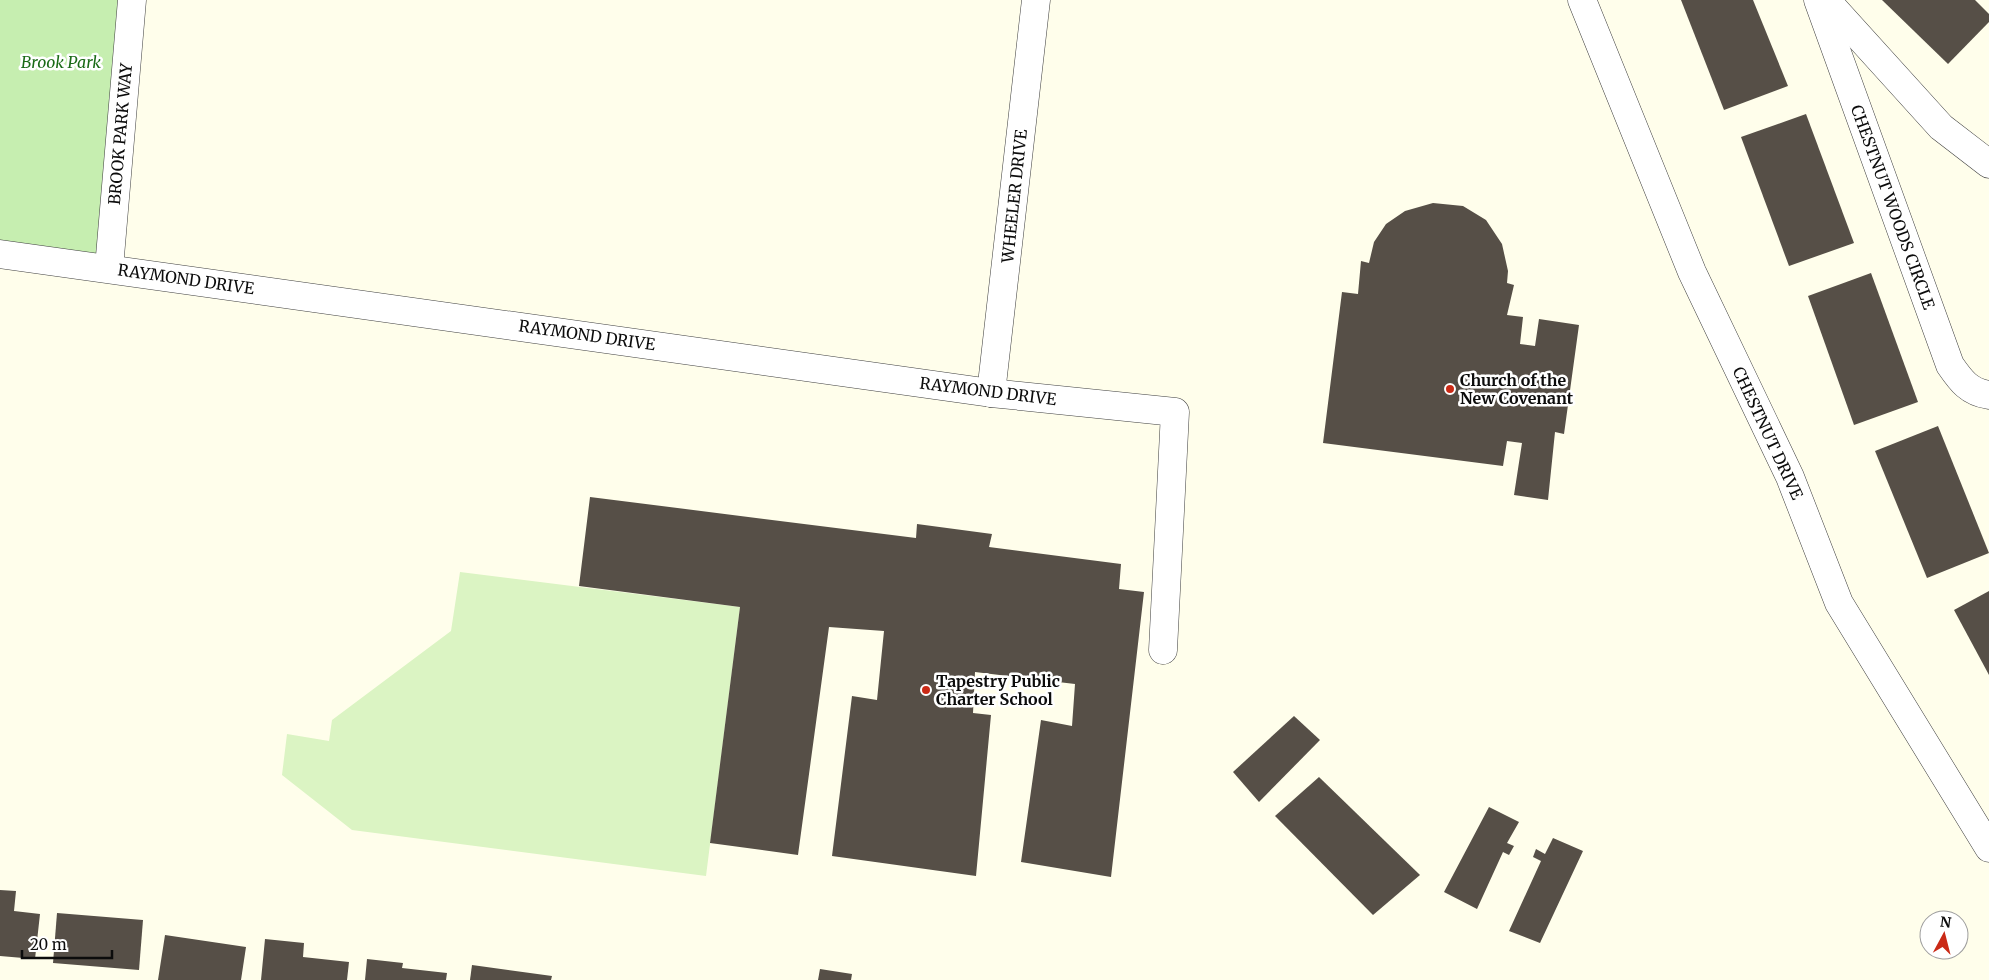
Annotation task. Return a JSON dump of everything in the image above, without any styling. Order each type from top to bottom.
[{"type":"street","name":"BROOK PARK WAY","points":[[109,268],[132,0]]},
{"type":"street","name":"WHEELER DRIVE","points":[[991,393],[1036,0]]},
{"type":"street","name":"CHESTNUT DRIVE","points":[[1582,0],[1692,272],[1790,476],[1839,603],[1989,848]]},
{"type":"street","name":"CHESTNUT WOODS CIRCLE","points":[[1818,0],[1950,365],[1963,384],[1978,393],[1989,394]]},
{"type":"street","points":[[1826,0],[1941,127],[1989,164]]},
{"type":"street","name":"RAYMOND DRIVE","points":[[0,254],[991,393],[1175,412],[1163,650]]},
{"type":"green space","name":"Brook Park","points":[[0,0],[126,0],[105,275],[0,258]]},
{"type":"green space","points":[[460,572],[740,607],[706,876],[352,830],[282,775],[287,734],[329,741],[332,720],[451,631]]},
{"type":"building","points":[[1681,0],[1753,0],[1788,86],[1724,110]]},
{"type":"building","points":[[1882,0],[1975,0],[1989,14],[1989,22],[1948,64]]},
{"type":"building","points":[[1806,114],[1854,243],[1789,266],[1741,137]]},
{"type":"building","name":"Church of the New Covenant","points":[[1433,203],[1463,206],[1486,220],[1502,244],[1508,271],[1507,283],[1514,285],[1507,315],[1523,317],[1520,344],[1535,346],[1539,319],[1579,325],[1564,434],[1555,432],[1548,500],[1514,495],[1522,443],[1507,441],[1503,466],[1323,443],[1342,292],[1358,294],[1361,261],[1369,263],[1374,242],[1386,224],[1405,211]]},
{"type":"building","points":[[1871,273],[1918,402],[1854,425],[1808,296]]},
{"type":"building","points":[[1938,426],[1989,553],[1927,578],[1875,451]]},
{"type":"building","name":"Tapestry Public Charter School","points":[[590,497],[916,538],[917,524],[992,534],[989,547],[1121,564],[1119,589],[1144,592],[1111,877],[1021,862],[1041,720],[1072,726],[1075,684],[975,672],[973,713],[991,715],[976,876],[832,856],[852,696],[877,700],[884,631],[829,627],[798,855],[710,843],[740,607],[579,586]]},
{"type":"building","points":[[1989,591],[1989,675],[1954,610]]},
{"type":"building","points":[[1294,716],[1320,740],[1259,802],[1233,772]]},
{"type":"building","points":[[1319,777],[1420,875],[1373,915],[1275,816]]},
{"type":"building","points":[[1489,807],[1519,822],[1507,843],[1514,846],[1509,855],[1503,852],[1477,909],[1444,892]]},
{"type":"building","points":[[1553,838],[1583,851],[1540,943],[1509,931],[1541,861],[1533,857],[1536,849],[1545,854]]},
{"type":"building","points":[[0,890],[16,891],[14,911],[40,914],[35,959],[0,956]]},
{"type":"building","points":[[57,913],[143,920],[139,970],[53,963]]},
{"type":"building","points":[[165,935],[246,947],[241,980],[158,980]]},
{"type":"building","points":[[265,939],[304,943],[303,957],[349,962],[347,980],[261,980]]},
{"type":"building","points":[[367,959],[403,963],[402,968],[447,973],[446,980],[365,980]]},
{"type":"building","points":[[472,965],[552,976],[551,980],[470,980]]},
{"type":"building","points":[[820,969],[852,974],[851,980],[818,980]]},
{"type":"place","name":"Church of the New Covenant","points":[[1450,389]]},
{"type":"place","name":"Tapestry Public Charter School","points":[[926,690]]}]
